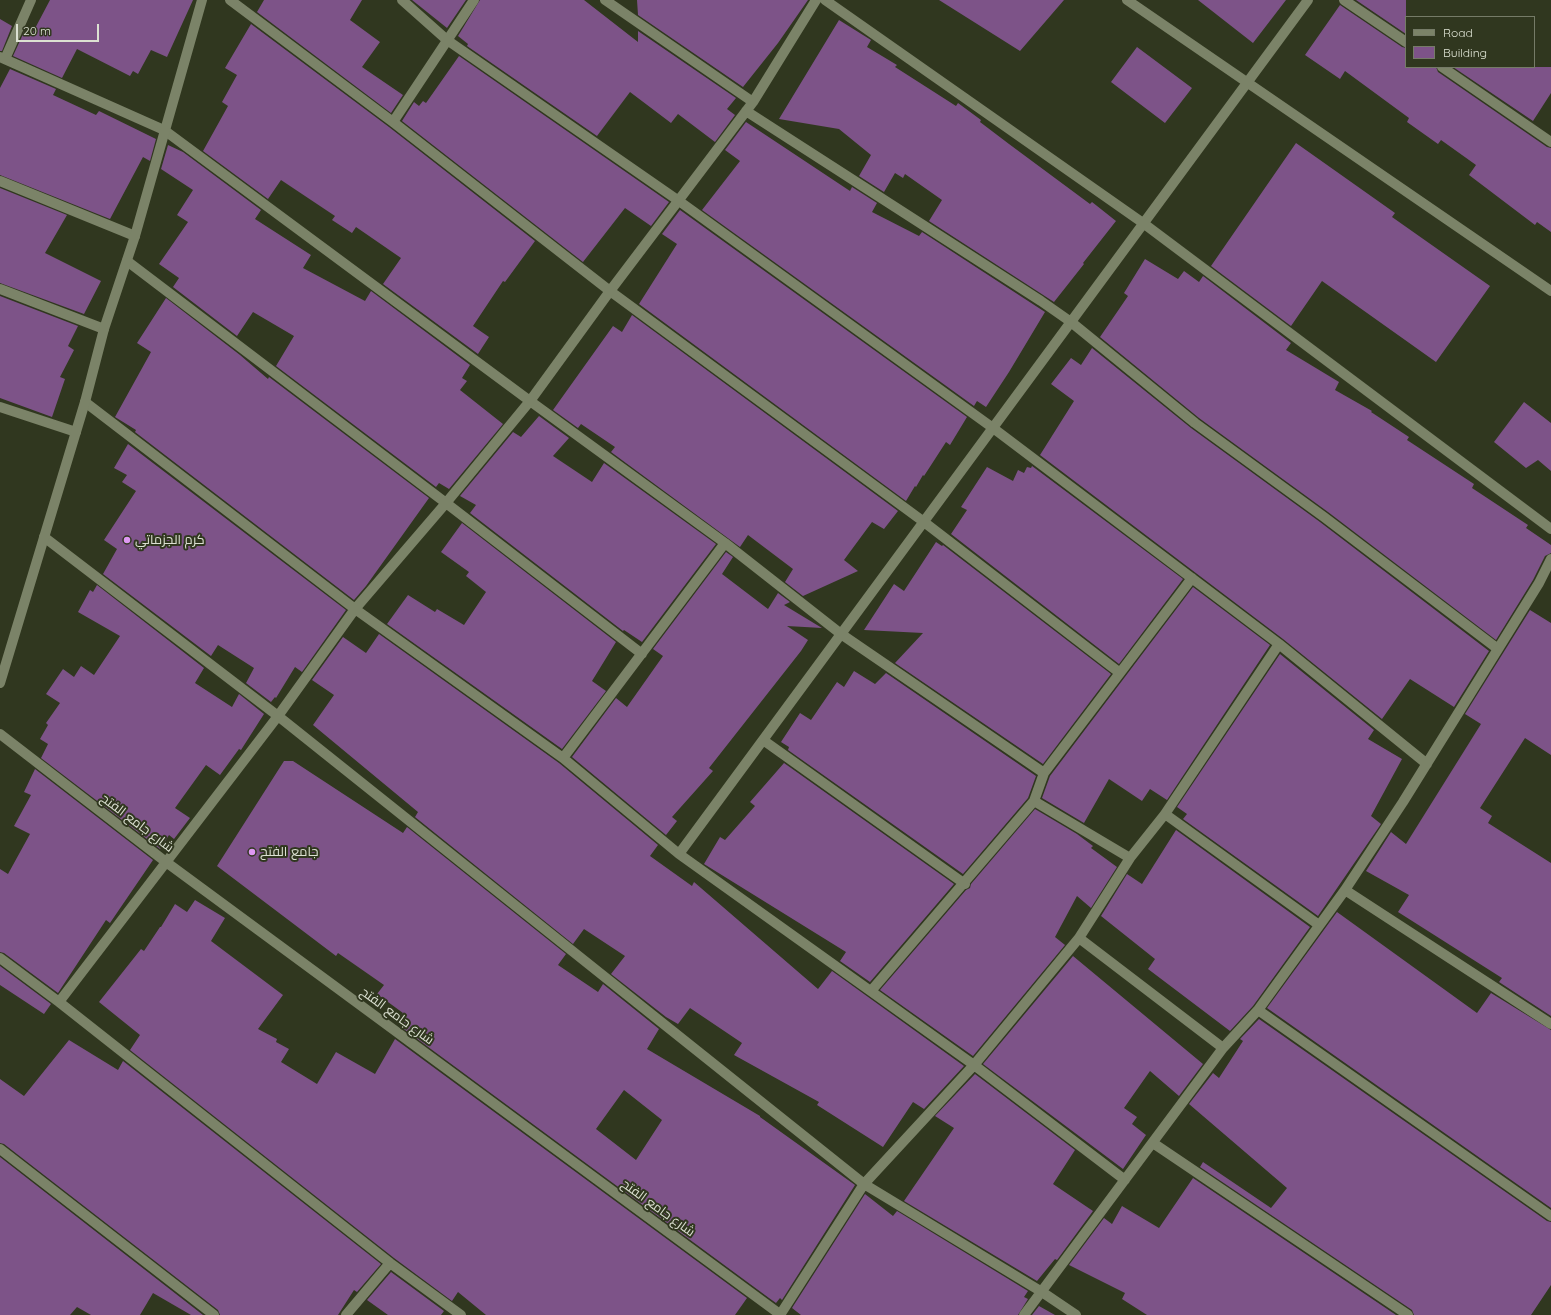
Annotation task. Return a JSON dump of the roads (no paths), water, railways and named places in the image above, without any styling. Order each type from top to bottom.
[{"type":"street","points":[[31,0],[3,58],[164,130],[530,401],[725,543],[841,634],[1044,773]]},
{"type":"street","points":[[0,684],[85,402],[104,329],[135,236],[202,0]]},
{"type":"street","points":[[230,0],[393,122],[610,291],[924,522],[1120,673]]},
{"type":"street","points":[[402,0],[447,40],[679,201],[993,428],[1279,644],[1427,764]]},
{"type":"street","points":[[393,122],[474,0]]},
{"type":"street","points":[[605,0],[753,102]]},
{"type":"street","points":[[59,1002],[278,716],[355,609],[446,503],[530,401],[610,291],[753,102],[816,0]]},
{"type":"street","points":[[825,0],[1143,223],[1551,529]]},
{"type":"street","points":[[1127,0],[1551,291]]},
{"type":"street","points":[[680,854],[1308,0]]},
{"type":"street","points":[[1344,0],[1405,41]]},
{"type":"street","points":[[1443,68],[1551,142]]},
{"type":"street","points":[[746,111],[1041,301],[1071,322],[1195,423],[1324,517],[1498,648]]},
{"type":"street","points":[[0,181],[135,236]]},
{"type":"street","points":[[127,261],[642,654]]},
{"type":"street","points":[[0,289],[104,329]]},
{"type":"street","points":[[85,402],[355,609],[563,758],[680,854],[974,1065],[1125,1180]]},
{"type":"street","points":[[0,407],[76,432]]},
{"type":"street","points":[[44,538],[278,716],[864,1184],[1042,1292],[1076,1315]]},
{"type":"street","points":[[563,758],[725,543]]},
{"type":"street","points":[[1024,1315],[1223,1048],[1258,1010],[1345,890],[1427,764],[1539,583],[1551,559]]},
{"type":"street","points":[[871,991],[965,884],[1034,801],[1044,773],[1192,578]]},
{"type":"street","points":[[780,1315],[864,1184],[974,1065],[1079,938],[1130,858],[1165,814],[1279,644]]},
{"type":"street","name":"شارع جامع الفتح","points":[[0,734],[166,862],[780,1315]]},
{"type":"street","points":[[763,740],[965,884]]},
{"type":"street","points":[[1034,801],[1130,858]]},
{"type":"street","points":[[1165,814],[1320,925]]},
{"type":"street","points":[[1345,890],[1551,1024]]},
{"type":"street","points":[[1079,938],[1223,1048]]},
{"type":"street","points":[[0,958],[59,1002],[390,1263],[461,1315]]},
{"type":"street","points":[[1258,1010],[1551,1216]]},
{"type":"street","points":[[1153,1143],[1408,1315]]},
{"type":"street","points":[[0,1148],[214,1315]]},
{"type":"street","points":[[346,1315],[390,1263]]},
{"type":"place","name":"كرم الجزماتي","points":[[127,540]]},
{"type":"place","name":"جامع الفتح","points":[[252,852]]}]
